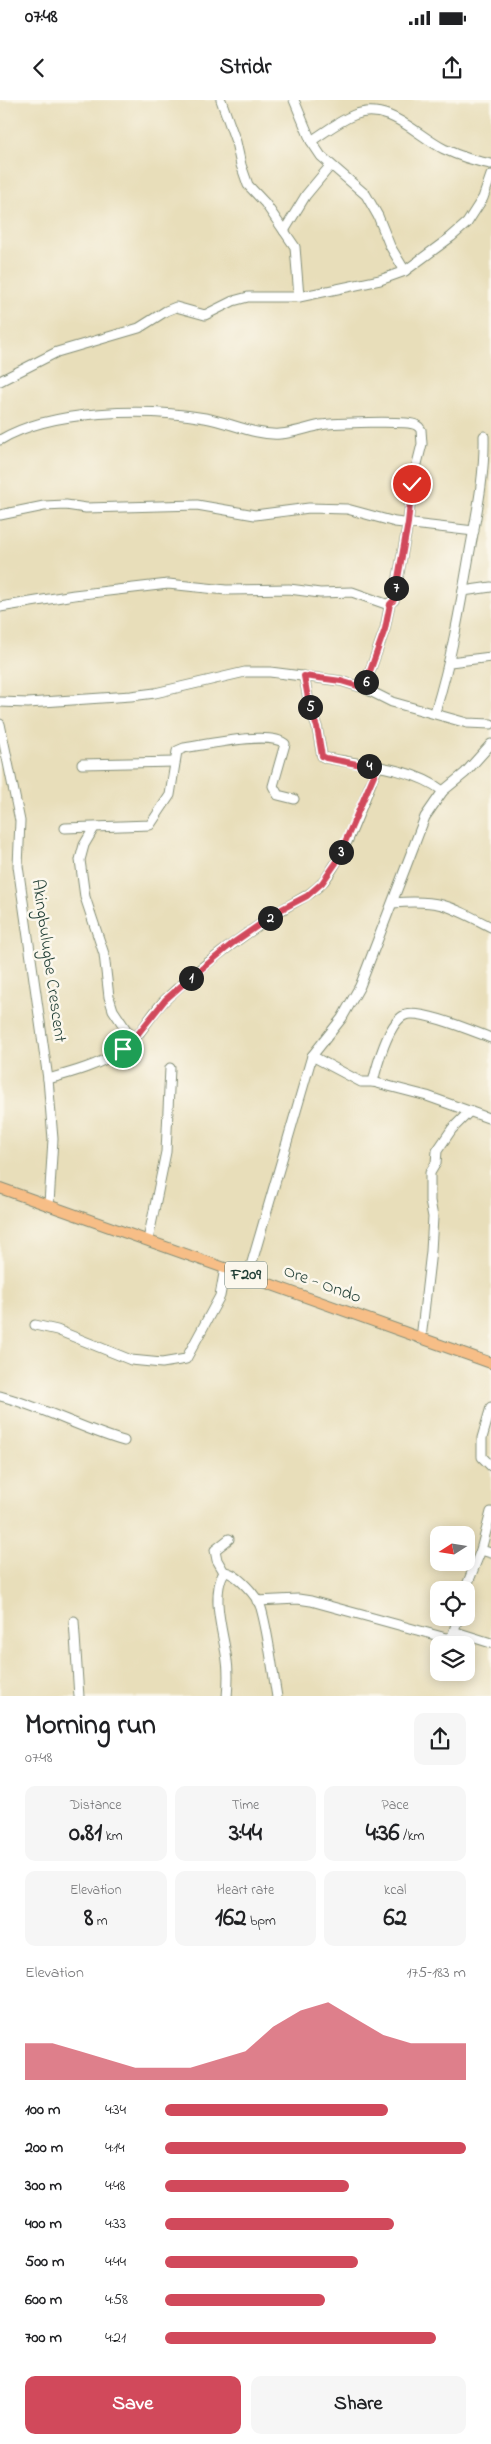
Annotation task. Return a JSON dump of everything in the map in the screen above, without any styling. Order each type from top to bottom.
[{"type":"main road","name":"Ore - Ondo","points":[[0,1188],[491,1363]]},
{"type":"street","points":[[221,100],[236,142],[240,165],[248,185],[265,203],[295,247],[299,297]]},
{"type":"street","points":[[294,100],[311,141],[321,156],[366,196],[378,216],[390,246],[406,271]]},
{"type":"street","points":[[311,141],[354,114],[386,113],[442,148],[470,160],[491,164]]},
{"type":"street","points":[[284,231],[306,195],[331,165]]},
{"type":"street","points":[[0,381],[57,352],[139,328],[176,307],[205,315],[233,301],[248,297],[299,297],[380,280],[406,271],[451,237],[467,222],[483,198],[491,175]]},
{"type":"street","points":[[0,440],[14,431],[107,412],[206,418],[268,433],[280,434],[323,425],[415,424],[422,430],[423,437],[412,484],[408,523],[394,600],[390,604],[385,629],[364,688]]},
{"type":"street","points":[[435,712],[450,662],[474,531],[483,476],[484,436]]},
{"type":"street","points":[[0,515],[44,506],[66,505],[86,508],[197,505],[255,514],[309,508],[347,509],[408,523],[474,531]]},
{"type":"street","points":[[0,607],[74,595],[168,584],[226,590],[288,589],[320,593],[352,592],[390,604]]},
{"type":"street","points":[[463,591],[491,587]]},
{"type":"street","points":[[450,662],[491,657]]},
{"type":"street","points":[[0,702],[20,703],[132,696],[156,693],[245,672],[270,672],[341,681],[364,688],[392,702],[435,712],[467,723],[491,724]]},
{"type":"street","points":[[304,676],[322,756],[426,781],[443,791]]},
{"type":"street","name":"Akingbulugbe Crescent","points":[[0,724],[20,821],[18,866],[48,1079],[53,1139],[49,1204]]},
{"type":"street","points":[[65,828],[150,825],[162,810],[170,795],[177,751],[184,748],[247,739],[267,738],[282,741],[286,749],[274,791],[278,795],[294,799]]},
{"type":"street","points":[[248,1276],[312,1056],[342,1018],[360,986],[425,817],[443,791],[465,773],[491,744]]},
{"type":"street","points":[[82,764],[175,762]]},
{"type":"street","points":[[48,1079],[104,1060],[133,1040],[165,1000],[182,985],[233,943],[282,909],[307,896],[322,883],[340,854],[377,768]]},
{"type":"street","points":[[94,828],[84,845],[80,860],[85,897],[104,954],[109,997],[113,1010],[133,1040]]},
{"type":"street","points":[[393,902],[435,902],[450,906],[491,926]]},
{"type":"street","points":[[373,1082],[378,1063],[392,1028],[403,1016],[434,1017],[491,1038]]},
{"type":"street","points":[[312,1056],[361,1082],[373,1082],[428,1096],[491,1119]]},
{"type":"street","points":[[148,1240],[166,1152],[170,1068]]},
{"type":"street","points":[[421,1339],[432,1242],[433,1216],[430,1202],[430,1173],[436,1163],[437,1151],[452,1129],[470,1111]]},
{"type":"street","points":[[35,1325],[57,1330],[131,1360],[162,1363],[186,1359],[220,1296],[225,1268]]},
{"type":"street","points":[[0,1396],[45,1410],[94,1432],[124,1441]]},
{"type":"street","points":[[491,1407],[482,1438],[482,1457],[491,1466]]},
{"type":"street","points":[[469,1581],[481,1550],[491,1512]]},
{"type":"street","points":[[224,1572],[216,1560],[216,1550],[230,1539]]},
{"type":"street","points":[[481,1550],[491,1553]]},
{"type":"street","points":[[224,1572],[229,1572],[239,1579],[261,1608],[277,1696]]},
{"type":"street","points":[[224,1572],[219,1580],[218,1592],[228,1663],[228,1696]]},
{"type":"street","points":[[257,1601],[298,1598],[446,1638],[452,1637],[456,1632],[457,1626]]},
{"type":"street","points":[[74,1621],[79,1696]]},
{"type":"street","points":[[456,1632],[491,1643]]},
{"type":"route","points":[[123,1049],[133,1040],[165,1000],[233,943],[282,909],[307,896],[322,883],[336,863],[352,830],[377,768],[322,756],[304,676],[341,681],[364,688],[385,629],[390,604],[394,600],[408,523],[412,484]]}]
